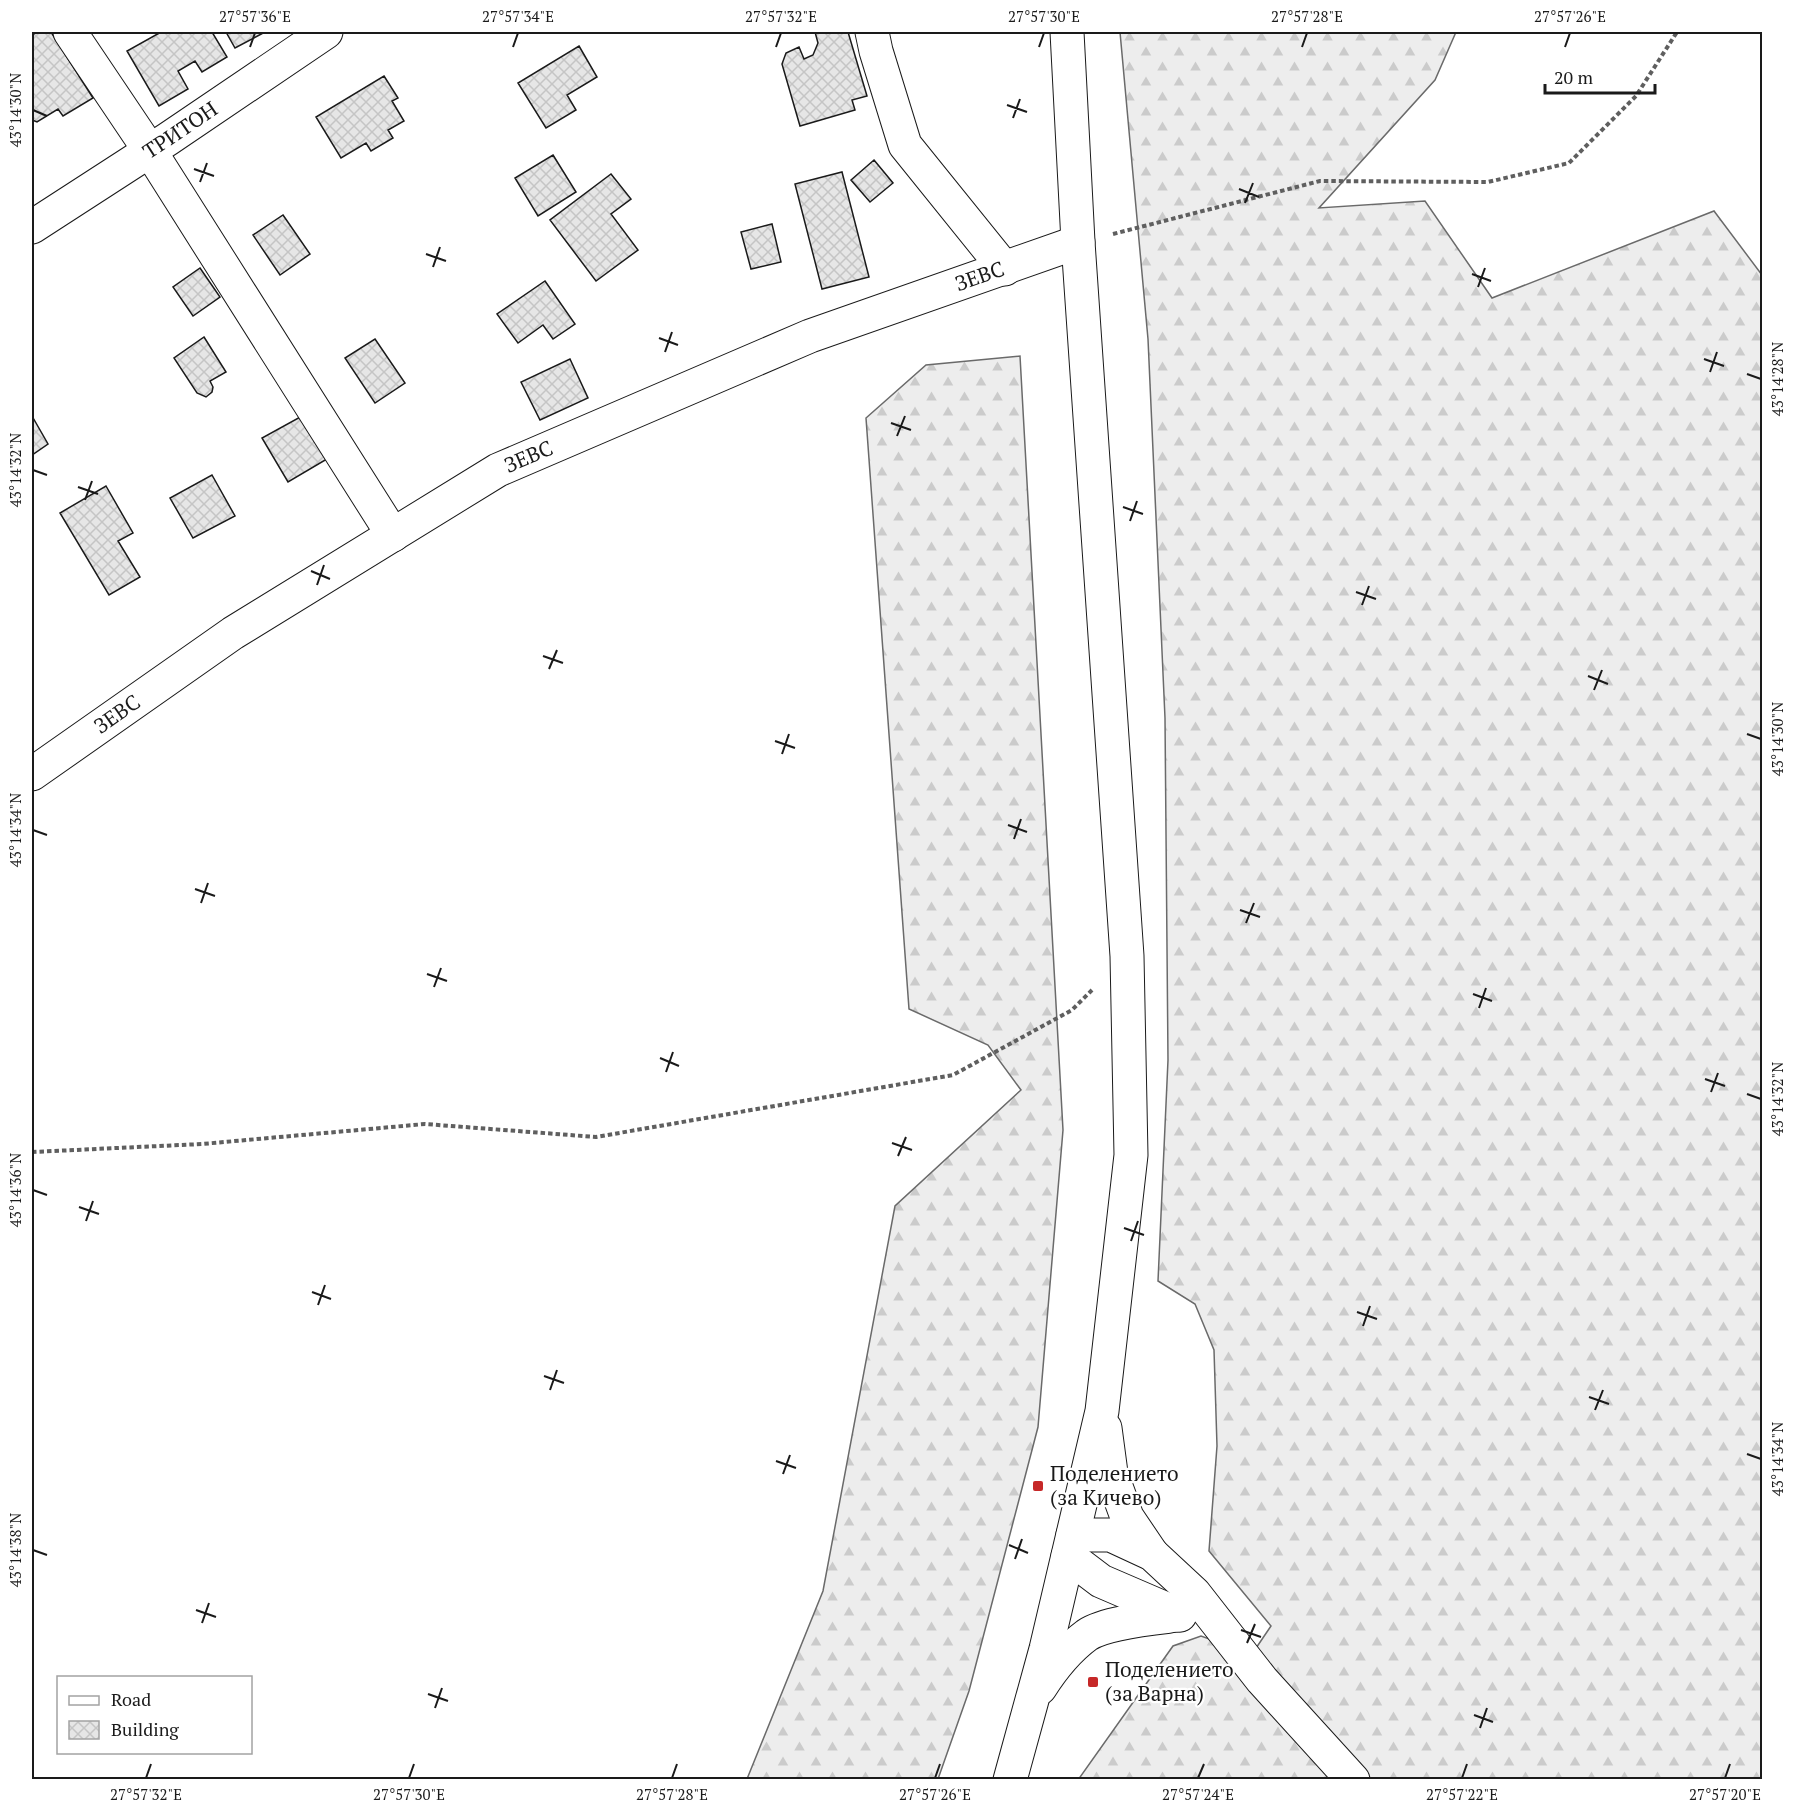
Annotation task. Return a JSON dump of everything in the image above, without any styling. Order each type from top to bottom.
[{"type":"street","points":[[70,32],[150,151],[393,535]]},
{"type":"street","name":"ТРИТОН","points":[[32,227],[150,151],[326,32]]},
{"type":"street","points":[[872,32],[905,145],[1005,269]]},
{"type":"street","points":[[1010,1779],[1102,1412],[1131,1155],[1127,956],[1078,242],[1066,32]]},
{"type":"street","name":"ЗЕВС","points":[[32,774],[234,633],[509,466],[810,336],[1078,242]]},
{"type":"street","points":[[1102,1412],[1111,1473],[1127,1517],[1152,1554],[1194,1593],[1262,1680],[1353,1779]]},
{"type":"street","points":[[1070,1546],[1111,1535],[1152,1554]]},
{"type":"street","points":[[1070,1546],[1101,1581],[1228,1637]]},
{"type":"street","points":[[1031,1702],[1053,1668],[1088,1634],[1123,1623],[1179,1615]]},
{"type":"path","points":[[1078,242],[1320,181],[1488,182],[1569,163],[1636,96],[1677,32]]},
{"type":"path","points":[[32,1152],[202,1144],[425,1124],[596,1137],[942,1077],[953,1075],[1072,1010],[1127,956]]},
{"type":"green space","points":[[1120,32],[1456,32],[1435,80],[1319,208],[1425,201],[1492,298],[1714,211],[1762,275],[1762,1779],[1078,1780],[1173,1646],[1201,1636],[1252,1654],[1271,1626],[1209,1551],[1217,1446],[1214,1350],[1195,1304],[1158,1281],[1168,1060],[1165,718],[1148,339]]},
{"type":"green space","points":[[1020,356],[1063,1130],[1038,1427],[969,1691],[938,1779],[747,1779],[823,1591],[895,1206],[1021,1090],[988,1045],[909,1009],[866,418],[926,365]]},
{"type":"building","points":[[37,32],[51,32],[93,98],[63,116],[58,109],[37,122],[32,120],[32,35]]},
{"type":"building","points":[[161,32],[212,32],[227,57],[202,72],[195,61],[178,71],[188,89],[159,106],[127,51]]},
{"type":"building","points":[[226,32],[265,32],[235,48]]},
{"type":"building","points":[[815,32],[848,32],[867,96],[852,100],[855,110],[800,126],[782,64],[786,53],[799,47],[804,59],[813,55],[818,43]]},
{"type":"building","points":[[579,46],[597,77],[567,95],[576,110],[546,128],[518,83]]},
{"type":"building","points":[[384,76],[398,98],[392,101],[404,121],[388,130],[393,138],[371,151],[366,143],[341,158],[316,117]]},
{"type":"building","points":[[553,155],[576,192],[538,216],[515,178]]},
{"type":"building","points":[[874,160],[893,183],[870,202],[851,180]]},
{"type":"building","points":[[842,172],[869,277],[822,289],[795,184]]},
{"type":"building","points":[[611,174],[631,199],[611,214],[638,250],[596,281],[550,220]]},
{"type":"building","points":[[283,215],[310,254],[280,275],[253,235]]},
{"type":"building","points":[[772,224],[781,262],[751,269],[741,232]]},
{"type":"building","points":[[200,268],[220,297],[193,316],[173,287]]},
{"type":"building","points":[[545,281],[575,324],[553,339],[543,325],[518,343],[497,314]]},
{"type":"building","points":[[204,337],[226,372],[210,381],[213,387],[212,392],[206,397],[197,393],[174,358]]},
{"type":"building","points":[[375,339],[405,383],[375,403],[345,358]]},
{"type":"building","points":[[570,359],[588,398],[540,420],[521,382]]},
{"type":"building","points":[[32,416],[48,444],[32,455]]},
{"type":"building","points":[[302,416],[327,459],[288,482],[262,438]]},
{"type":"building","points":[[212,475],[235,516],[193,538],[170,498]]},
{"type":"building","points":[[106,486],[133,533],[118,541],[140,577],[109,595],[60,513]]},
{"type":"place","name":"Поделението (за Кичево)","points":[[1038,1486]]},
{"type":"place","name":"Поделението (за Варна)","points":[[1093,1682]]}]
